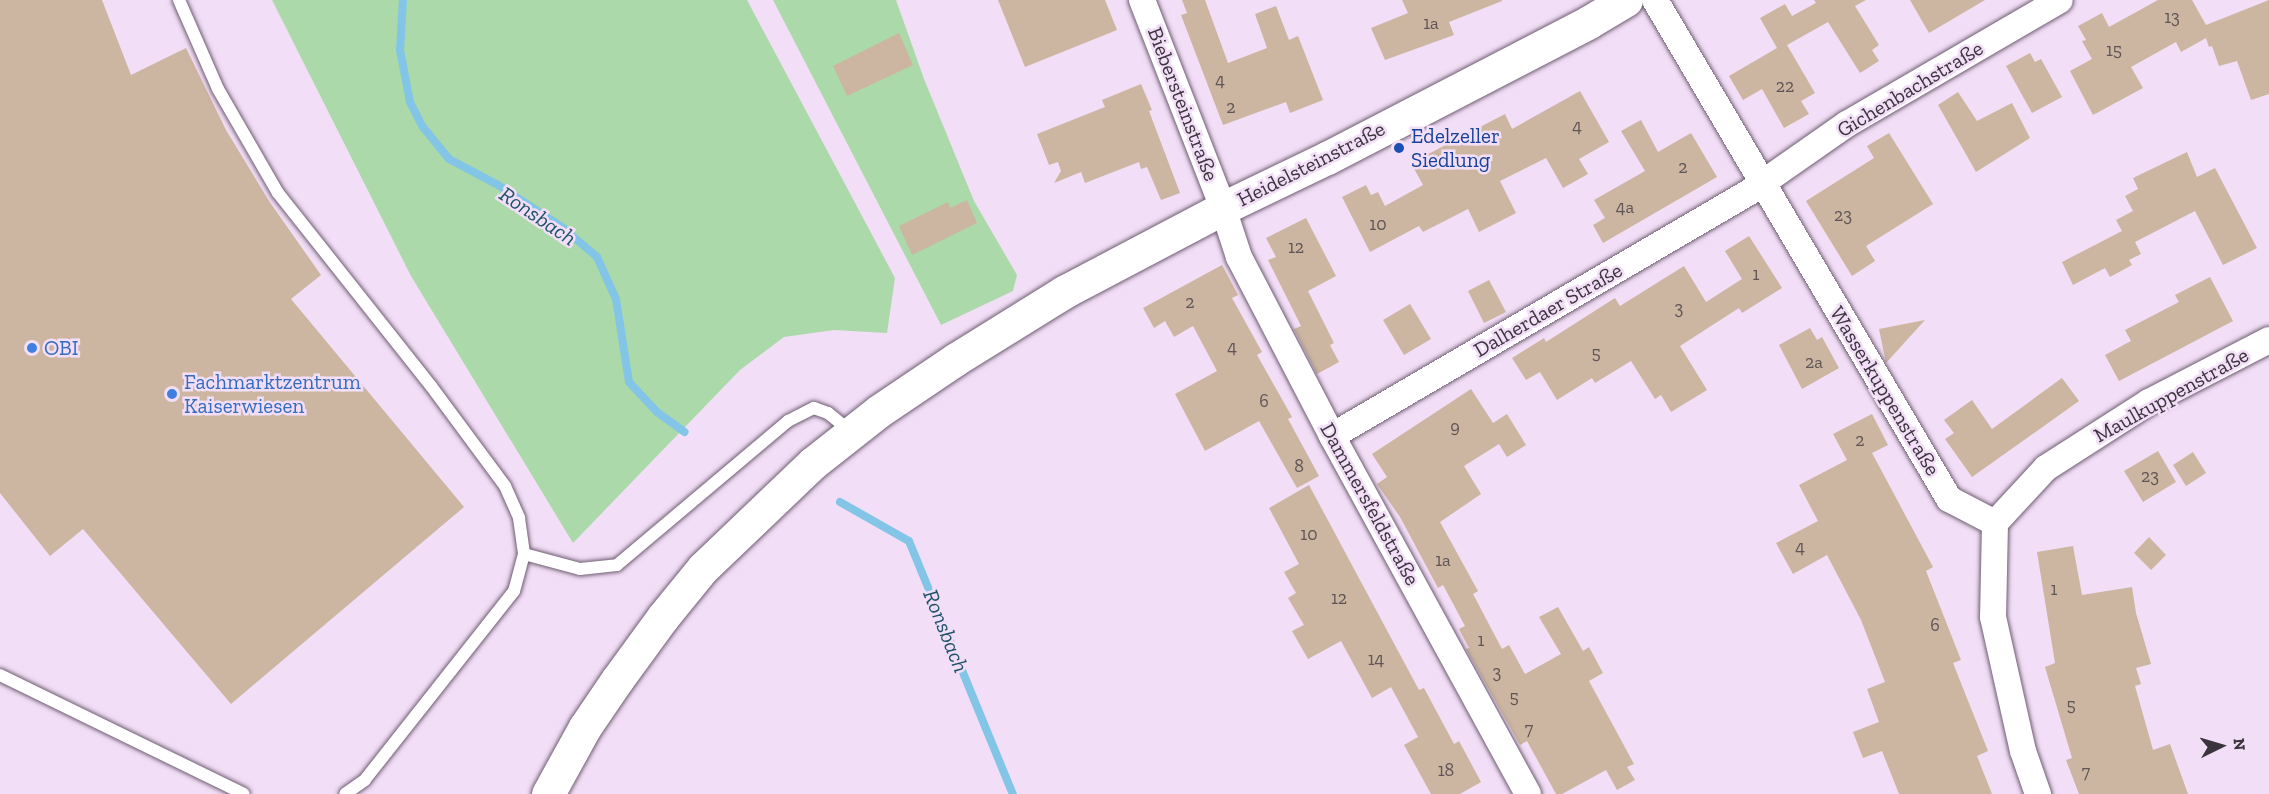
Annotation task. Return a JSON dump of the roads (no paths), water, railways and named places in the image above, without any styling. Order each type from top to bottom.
[{"type":"main road","name":"Heidelsteinstraße","points":[[548,794],[585,727],[617,680],[663,617],[703,568],[813,463],[910,389],[1064,292],[1223,208],[1337,153],[1589,22],[1626,0]]},
{"type":"street","name":"Biebersteinstraße","points":[[1143,0],[1223,208]]},
{"type":"street","name":"Wasserkuppenstraße","points":[[1655,0],[1949,499],[1995,523]]},
{"type":"street","name":"Gichenbachstraße","points":[[1763,183],[1847,124],[2060,0]]},
{"type":"street","name":"Dalherdaer Straße","points":[[1332,436],[1763,183]]},
{"type":"street","name":"Dammersfeldstraße","points":[[1223,208],[1239,257],[1332,436],[1528,794]]},
{"type":"street","name":"Maulkuppenstraße","points":[[1995,523],[2046,468],[2148,402],[2269,340]]},
{"type":"street","points":[[1995,523],[1994,617],[2023,752],[2038,794]]},
{"type":"lane","points":[[179,0],[218,90],[278,193],[431,386],[505,486],[519,518],[524,554],[514,591],[365,780],[345,794]]},
{"type":"lane","points":[[524,554],[580,569],[617,565],[788,421],[814,408],[828,413],[852,433]]},
{"type":"lane","points":[[0,675],[243,794]]},
{"type":"waterway","name":"Ronsbach","points":[[403,0],[400,50],[410,102],[423,127],[449,159],[498,185],[562,227],[597,257],[616,299],[629,382],[657,412],[685,432]]},
{"type":"waterway","name":"Ronsbach","points":[[840,502],[909,541],[1013,794]]},
{"type":"place","name":"Edelzeller Siedlung","points":[[1399,148]]},
{"type":"place","name":"OBI","points":[[32,348]]},
{"type":"place","name":"Fachmarktzentrum Kaiserwiesen","points":[[172,394]]}]
